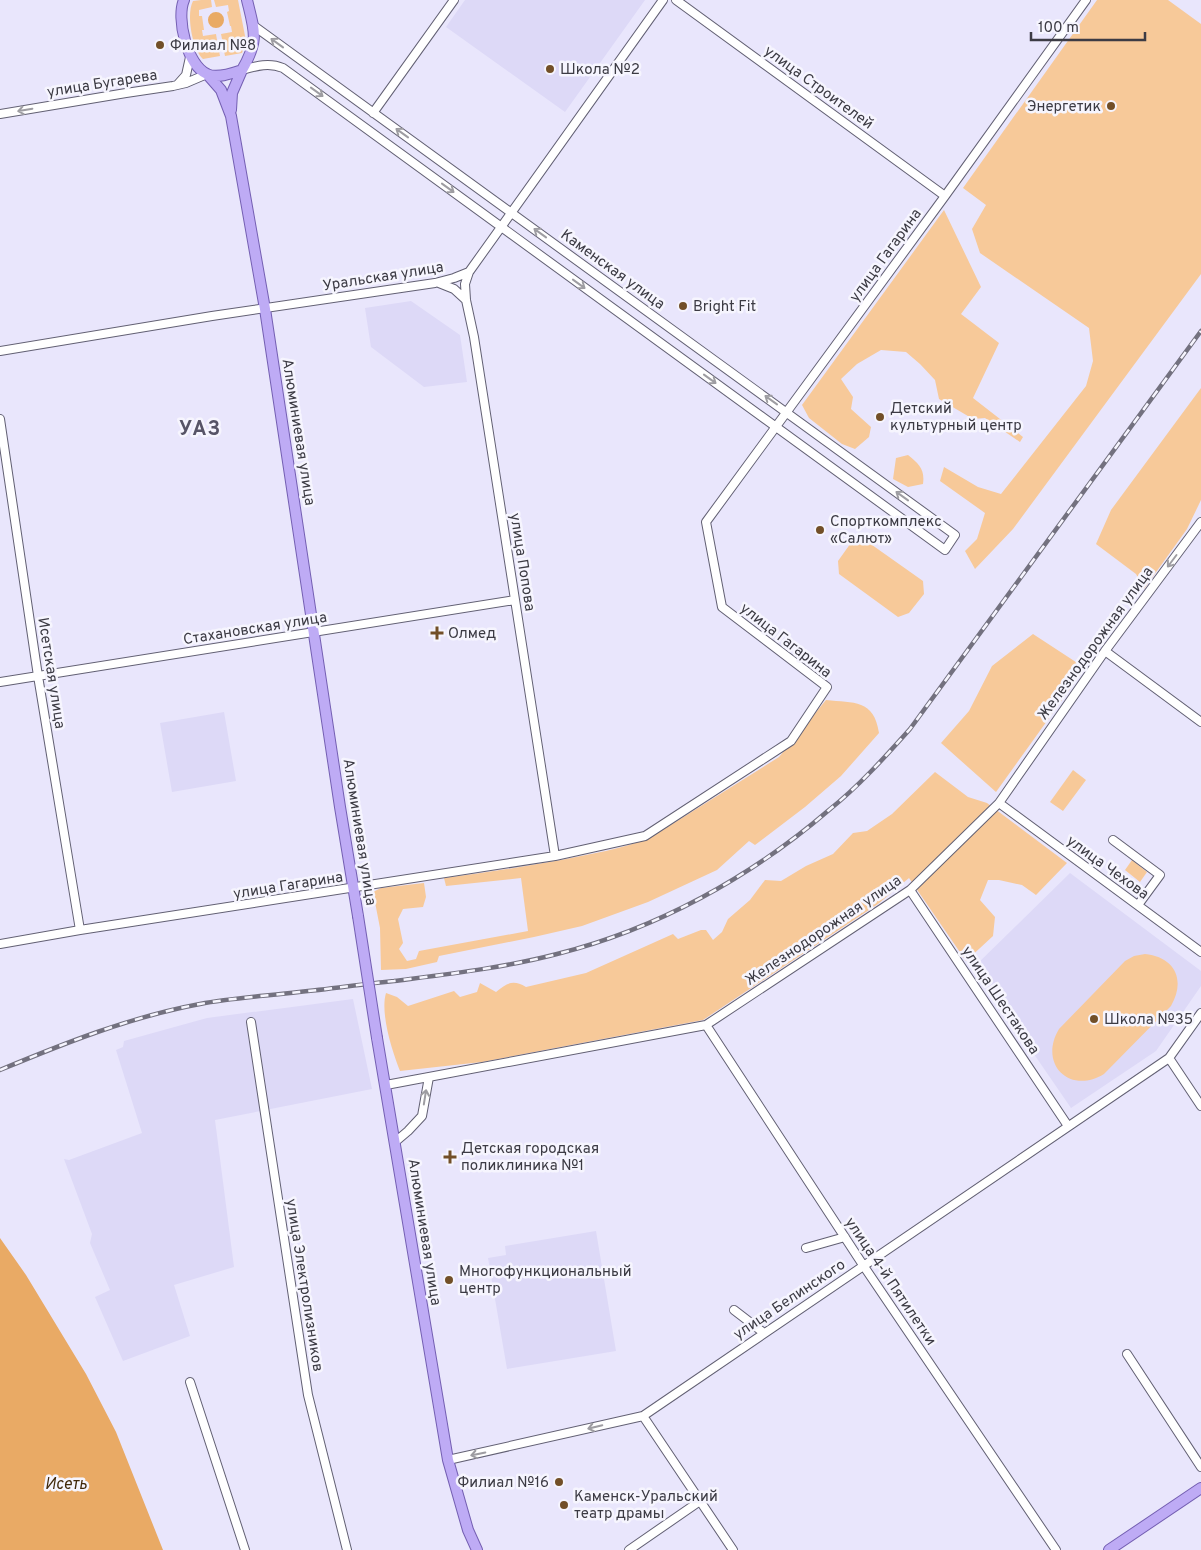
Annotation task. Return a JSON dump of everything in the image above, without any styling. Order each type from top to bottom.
[{"type":"main road","points":[[231,116],[232,93],[254,44],[254,26],[248,0]]},
{"type":"main road","points":[[183,5],[184,31],[190,57],[221,90],[231,116]]},
{"type":"main road","points":[[207,74],[221,75],[242,70]]},
{"type":"main road","name":"Алюминиевая улица","points":[[231,116],[266,309],[340,807],[448,1460],[468,1530],[476,1550]]},
{"type":"main road","points":[[1109,1550],[1201,1488]]},
{"type":"street","points":[[176,0],[183,5]]},
{"type":"street","points":[[374,113],[454,0]]},
{"type":"street","points":[[469,272],[663,0]]},
{"type":"street","name":"улица Строителей","points":[[676,0],[945,196]]},
{"type":"street","name":"улица Гагарина","points":[[0,944],[555,856],[645,836],[791,740],[828,687],[722,607],[706,522],[1086,0]]},
{"type":"street","name":"Каменская улица","points":[[254,26],[955,535],[945,550],[776,428]]},
{"type":"street","name":"улица Бугарева","points":[[0,114],[177,85],[186,75],[190,57]]},
{"type":"street","points":[[242,70],[272,64],[283,68],[776,428]]},
{"type":"street","points":[[300,80],[309,66]]},
{"type":"street","points":[[177,85],[207,74]]},
{"type":"street","name":"Уральская улица","points":[[0,351],[212,316],[435,283],[469,272]]},
{"type":"street","name":"улица Попова","points":[[469,272],[465,284],[466,300],[476,344],[555,856]]},
{"type":"street","points":[[435,283],[448,286],[466,300]]},
{"type":"street","name":"Исетская улица","points":[[0,419],[38,676],[80,930]]},
{"type":"street","name":"Железнодорожная улица","points":[[386,1085],[706,1025],[910,890],[999,803],[1105,651],[1201,522]]},
{"type":"street","name":"Стахановская улица","points":[[0,682],[515,600]]},
{"type":"street","points":[[1105,651],[1201,722]]},
{"type":"street","name":"улица Чехова","points":[[999,803],[1201,952]]},
{"type":"street","points":[[1113,840],[1160,875],[1138,905]]},
{"type":"street","name":"улица Шестакова","points":[[910,890],[1068,1126]]},
{"type":"street","name":"улица Белинского","points":[[448,1460],[643,1416],[1169,1058],[1201,1013]]},
{"type":"street","name":"улица Электролизников","points":[[251,1022],[308,1395],[347,1550]]},
{"type":"street","name":"улица 4-й Пятилетки","points":[[706,1025],[844,1237],[1056,1550]]},
{"type":"street","points":[[1169,1058],[1201,1106]]},
{"type":"street","points":[[395,1142],[422,1116],[429,1077]]},
{"type":"street","points":[[806,1248],[844,1237]]},
{"type":"street","points":[[734,1310],[764,1333]]},
{"type":"street","points":[[1127,1354],[1201,1467]]},
{"type":"street","points":[[190,1382],[245,1550]]},
{"type":"street","points":[[643,1416],[733,1550]]},
{"type":"street","points":[[628,1550],[700,1501]]},
{"type":"shaded area","points":[[211,0],[212,7],[199,10],[199,16],[202,16],[203,36],[216,34],[217,40],[214,46],[219,51],[220,56],[203,59],[193,40],[190,22],[191,7],[193,1]]},
{"type":"shaded area","points":[[214,0],[238,0],[246,41],[242,53],[225,56],[226,45],[221,34],[232,32],[227,12],[229,11],[228,5],[216,7]]},
{"type":"shaded area","name":"Школа №2","points":[[465,0],[645,0],[565,112],[446,27]]},
{"type":"shaded area","name":"Энергетик","points":[[1097,0],[1168,0],[1201,24],[1201,274],[1013,529],[975,569],[965,551],[977,539],[985,513],[940,481],[944,467],[978,487],[1001,494],[1086,386],[1093,361],[1089,328],[980,253],[972,229],[986,205],[963,188]]},
{"type":"shaded area","points":[[944,210],[981,287],[961,314],[999,343],[973,398],[1023,437],[1020,442],[985,418],[973,419],[939,399],[935,380],[906,352],[881,350],[857,364],[841,379],[853,397],[851,409],[871,427],[869,437],[855,449],[842,444],[809,418],[802,405]]},
{"type":"shaded area","points":[[411,301],[460,335],[467,382],[424,387],[371,347],[365,308]]},
{"type":"shaded area","points":[[1201,388],[1201,500],[1187,529],[1144,589],[1136,574],[1096,544],[1111,510]]},
{"type":"shaded area","points":[[908,455],[920,467],[923,474],[923,484],[908,487],[893,479],[896,458]]},
{"type":"shaded area","points":[[853,540],[865,540],[923,581],[924,594],[909,613],[898,617],[839,574],[838,561]]},
{"type":"shaded area","points":[[1033,634],[1085,668],[996,792],[941,743],[969,711],[992,666]]},
{"type":"shaded area","points":[[826,700],[854,703],[867,708],[873,714],[879,733],[841,776],[805,807],[755,845],[749,841],[717,870],[648,902],[582,926],[439,956],[437,962],[406,969],[381,970],[380,928],[373,892],[381,888],[424,883],[426,897],[423,907],[403,909],[398,919],[403,943],[399,949],[407,961],[416,959],[419,951],[528,931],[521,878],[446,886],[444,878],[561,860],[617,848],[650,838],[779,757]]},
{"type":"shaded area","points":[[224,712],[236,781],[172,792],[160,723]]},
{"type":"shaded area","points":[[1073,770],[1086,780],[1063,811],[1050,802]]},
{"type":"shaded area","points":[[935,772],[968,797],[987,803],[1067,863],[1036,895],[1022,885],[999,880],[988,880],[980,900],[995,917],[993,936],[966,961],[909,878],[878,904],[703,1020],[482,1062],[400,1071],[390,1043],[386,1021],[386,993],[397,997],[408,1006],[454,991],[460,997],[477,992],[480,983],[496,992],[510,983],[517,983],[526,987],[586,973],[673,934],[678,939],[701,930],[706,930],[713,940],[722,932],[728,919],[750,900],[765,880],[781,881],[806,866],[833,854],[853,833],[867,831],[892,814]]},
{"type":"shaded area","points":[[1132,860],[1147,872],[1140,882],[1125,870]]},
{"type":"shaded area","name":"Школа №35","points":[[1070,873],[1201,971],[1201,986],[1156,1051],[1071,1108],[974,967]]},
{"type":"shaded area","points":[[1145,954],[1164,960],[1175,971],[1177,987],[1171,1006],[1104,1074],[1091,1080],[1080,1081],[1069,1078],[1055,1064],[1052,1054],[1059,1029],[1125,961],[1134,956]]},
{"type":"shaded area","points":[[353,999],[372,1089],[215,1120],[234,1267],[174,1285],[190,1336],[123,1361],[95,1297],[110,1290],[90,1243],[92,1234],[64,1159],[69,1160],[142,1133],[116,1050],[123,1047],[124,1041],[207,1018]]},
{"type":"shaded area","points":[[596,1231],[616,1351],[507,1369],[488,1258],[506,1255],[505,1246]]},
{"type":"water","points":[[213,12],[219,12],[224,17],[222,26],[213,28],[208,23],[208,17]]},
{"type":"water","name":"Исеть","points":[[0,1238],[26,1275],[86,1374],[116,1432],[163,1550],[0,1550]]},
{"type":"railway","points":[[0,1070],[123,1023],[174,1009],[237,999],[456,973],[557,954],[631,930],[701,898],[735,878],[768,857],[840,801],[910,729],[1201,331]]},
{"type":"place","name":"Филиал №8","points":[[160,45]]},
{"type":"place","name":"Школа №2","points":[[550,69]]},
{"type":"place","name":"Энергетик","points":[[1111,106]]},
{"type":"place","name":"Bright Fit","points":[[683,306]]},
{"type":"place","name":"Детский культурный центр","points":[[880,417]]},
{"type":"place","name":"Спорткомплекс «Салют»","points":[[820,530]]},
{"type":"place","name":"Олмед","points":[[437,633]]},
{"type":"place","name":"Школа №35","points":[[1094,1019]]},
{"type":"place","name":"Детская городская поликлиника №1","points":[[450,1157]]},
{"type":"place","name":"Многофункциональный центр","points":[[449,1280]]},
{"type":"place","name":"Филиал №16","points":[[559,1482]]},
{"type":"place","name":"Каменск-Уральский театр драмы","points":[[564,1505]]},
{"type":"district","name":"УАЗ","points":[[200,428]]}]
